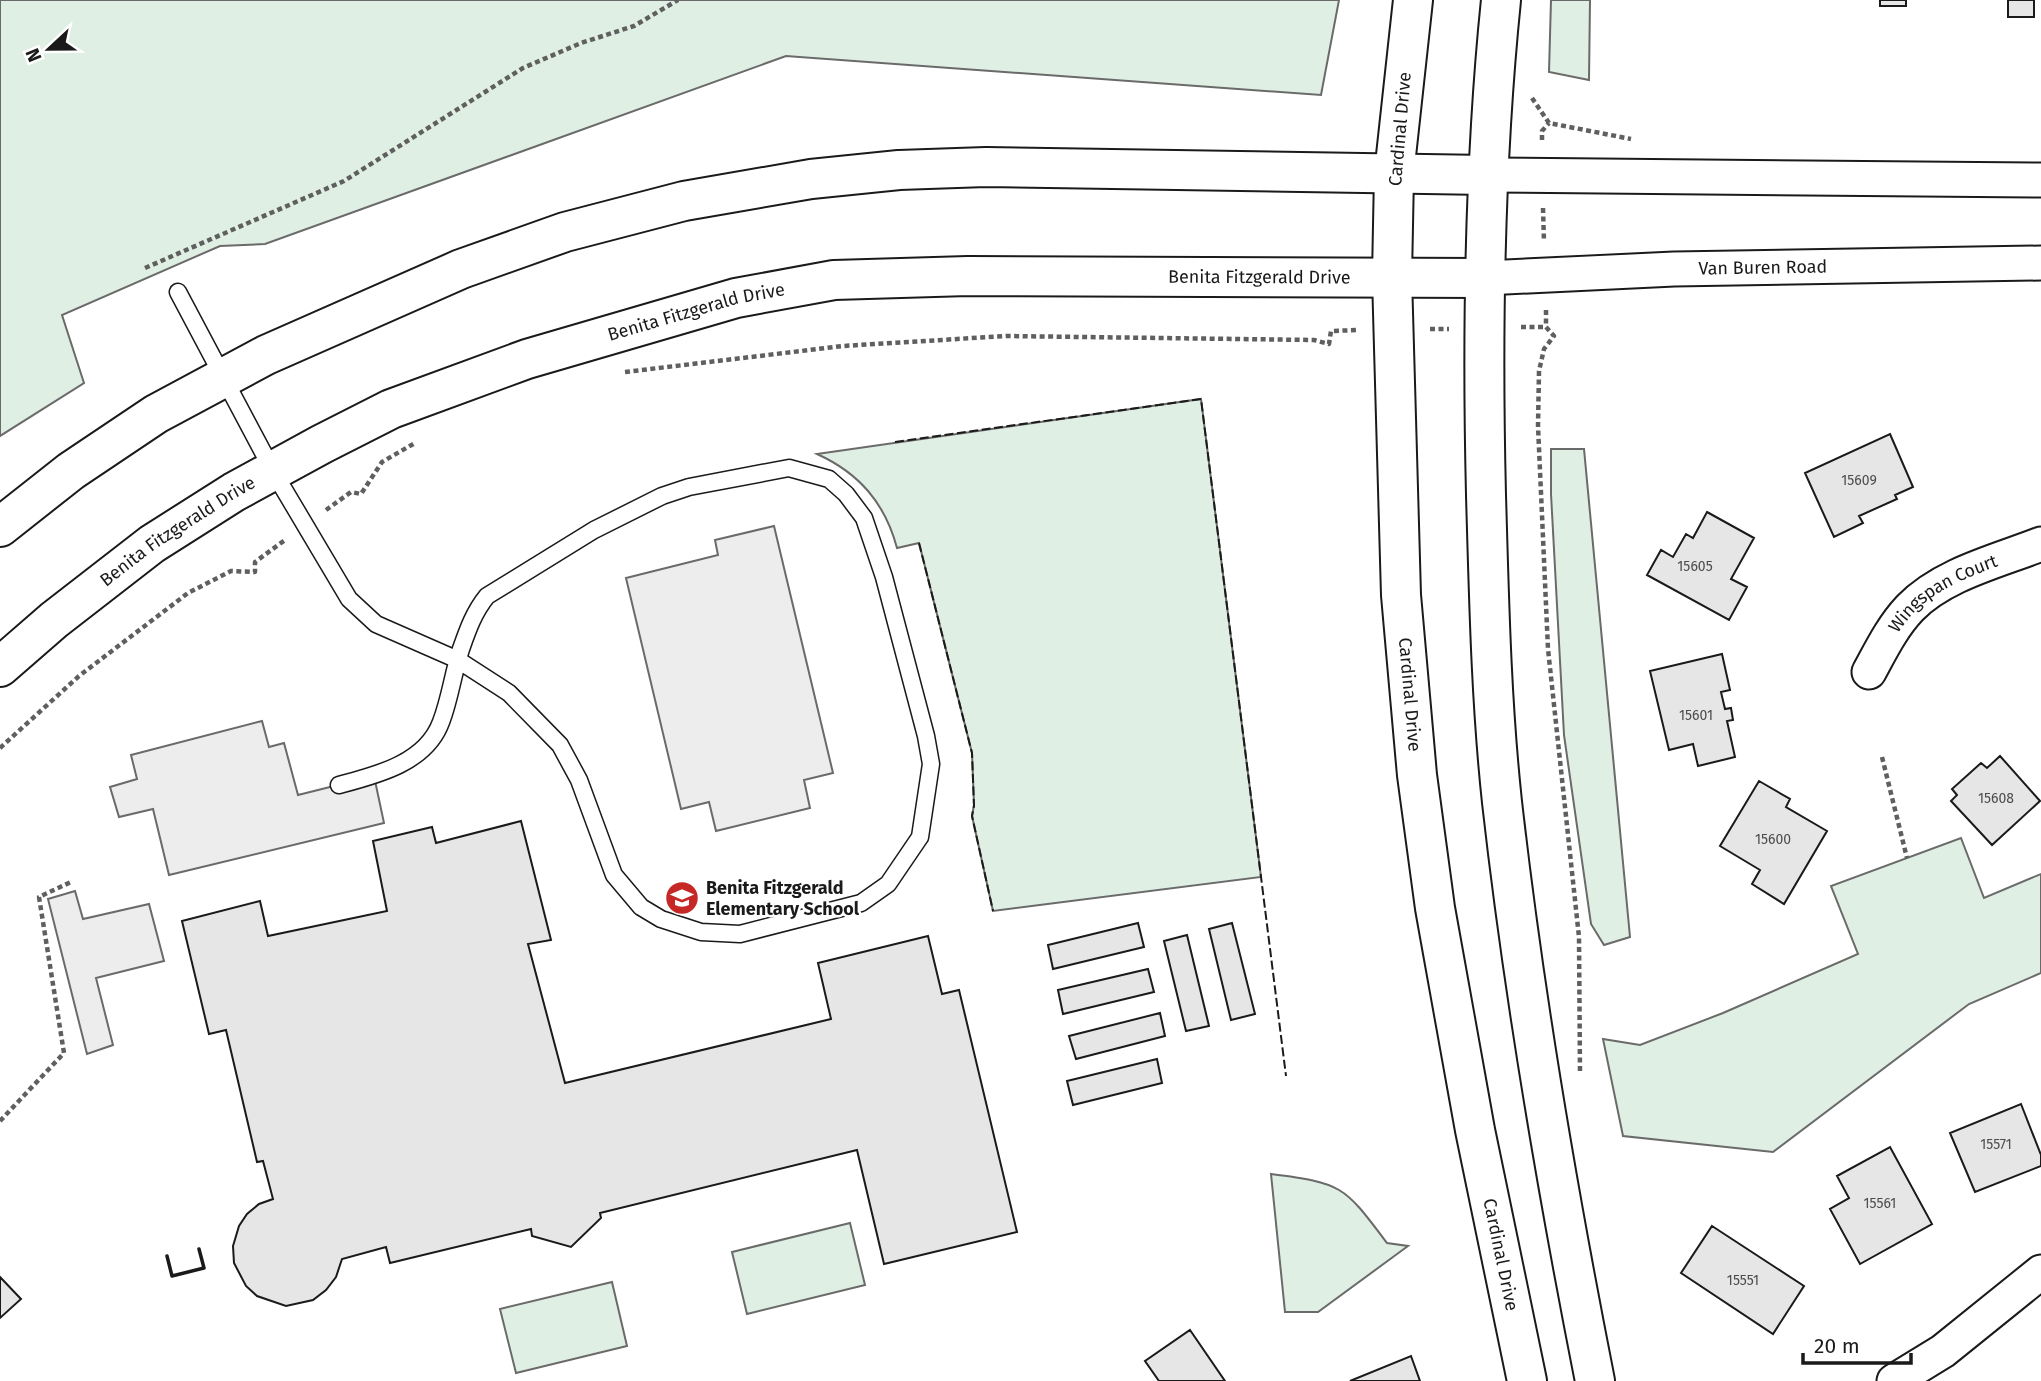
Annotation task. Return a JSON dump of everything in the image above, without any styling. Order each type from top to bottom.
[{"type":"main road","name":"Cardinal Drive","points":[[1413,0],[1394,174],[1392,276],[1401,595],[1417,775],[1444,961],[1475,1130],[1527,1381]]},
{"type":"main road","points":[[1501,0],[1487,175],[1484,328],[1490,642],[1502,800],[1550,1149],[1595,1381]]},
{"type":"main road","points":[[0,527],[71,471],[156,414],[340,320],[461,269],[565,232],[684,201],[811,179],[899,170],[986,167],[1487,175]]},
{"type":"main road","name":"Benita Fitzgerald Drive","points":[[0,667],[54,620],[152,544],[273,471],[391,409],[527,359],[736,298],[834,281],[968,276],[1485,278]]},
{"type":"street","points":[[1487,175],[2041,180]]},
{"type":"street","name":"Van Buren Road","points":[[1485,278],[1787,266],[2041,263]]},
{"type":"street","name":"Wingspan Court","points":[[1869,672],[1900,619],[1924,596],[1958,577],[2041,544]]},
{"type":"street","points":[[1894,1381],[1943,1351],[2041,1272]]},
{"type":"lane","points":[[178,292],[273,471],[349,599],[360,612],[396,634],[457,660],[509,694],[560,745],[579,780],[614,874],[642,907],[661,919],[701,932],[740,934],[861,903],[888,884],[920,836],[931,764],[873,543],[864,518],[846,494],[829,479],[789,468],[770,470],[662,496],[594,530],[487,596],[474,612],[457,660],[441,724],[429,741],[404,763],[374,776],[339,785]]},
{"type":"path","points":[[145,268],[344,181],[523,68],[581,43],[634,26],[678,0]]},
{"type":"path","points":[[1549,123],[1542,131],[1546,327],[1554,337],[1544,349],[1539,372],[1543,556],[1548,649],[1579,937],[1580,1079]]},
{"type":"path","points":[[613,373],[905,341],[1006,336],[1314,340],[1329,344],[1331,331],[1546,327]]},
{"type":"path","points":[[351,492],[360,494],[382,462],[417,442]]},
{"type":"path","points":[[0,748],[54,696],[162,612],[218,576],[231,571],[255,572],[256,562]]},
{"type":"path","points":[[1882,757],[1907,858]]},
{"type":"path","points":[[0,1121],[64,1053],[39,897],[73,881]]},
{"type":"green space","points":[[0,0],[1339,0],[1321,95],[786,56],[265,244],[220,246],[62,315],[84,383],[0,436]]},
{"type":"green space","points":[[1551,0],[1590,0],[1589,80],[1549,72]]},
{"type":"green space","points":[[1201,399],[1261,877],[993,911],[972,816],[972,753],[919,543],[897,548],[885,517],[868,491],[846,470],[817,454]]},
{"type":"green space","points":[[1551,449],[1584,449],[1630,937],[1604,945],[1591,924],[1564,735]]},
{"type":"green space","points":[[1961,838],[1984,898],[2041,874],[2041,973],[1969,1004],[1773,1152],[1623,1136],[1603,1039],[1640,1045],[1723,1013],[1858,954],[1831,886]]},
{"type":"green space","points":[[1271,1174],[1313,1181],[1340,1190],[1361,1209],[1387,1243],[1408,1246],[1318,1312],[1285,1312]]},
{"type":"green space","points":[[850,1223],[865,1285],[747,1314],[732,1252]]},
{"type":"green space","points":[[612,1282],[627,1346],[516,1373],[500,1309]]},
{"type":"shaded area","points":[[774,526],[833,773],[804,780],[810,808],[716,831],[709,802],[681,809],[626,578],[718,555],[715,540]]},
{"type":"shaded area","points":[[262,721],[269,747],[284,743],[298,795],[374,776],[384,823],[169,875],[153,809],[119,817],[110,787],[137,779],[131,755]]},
{"type":"shaded area","points":[[75,891],[83,919],[149,904],[164,961],[96,978],[113,1045],[87,1054],[48,899]]},
{"type":"building","points":[[1880,0],[1906,0],[1906,6],[1880,6]]},
{"type":"building","points":[[2008,0],[2034,0],[2034,17],[2008,17]]},
{"type":"building","points":[[1890,434],[1913,487],[1895,495],[1897,499],[1859,516],[1863,523],[1834,537],[1805,473]]},
{"type":"building","points":[[1707,512],[1754,538],[1731,579],[1747,587],[1729,620],[1647,575],[1661,550],[1673,557],[1686,534],[1693,538]]},
{"type":"building","points":[[1722,654],[1730,690],[1721,692],[1725,709],[1731,708],[1733,720],[1727,721],[1735,757],[1698,766],[1693,744],[1669,750],[1650,671]]},
{"type":"building","points":[[2000,756],[2040,801],[1992,845],[1951,801],[1957,795],[1952,789],[1981,763],[1987,768]]},
{"type":"building","points":[[1759,781],[1790,799],[1786,807],[1827,831],[1784,904],[1752,884],[1760,870],[1720,846]]},
{"type":"building","points":[[521,821],[551,940],[528,944],[565,1083],[831,1019],[818,963],[928,936],[942,994],[959,990],[1017,1232],[884,1264],[857,1150],[600,1213],[601,1218],[571,1247],[532,1236],[531,1229],[390,1263],[386,1247],[342,1259],[336,1277],[326,1290],[313,1300],[286,1306],[257,1296],[246,1286],[234,1263],[233,1246],[239,1226],[247,1214],[259,1204],[273,1199],[263,1161],[257,1162],[226,1030],[209,1034],[182,921],[260,901],[268,936],[387,911],[373,841],[432,827],[436,843]]},
{"type":"building","points":[[1138,923],[1144,947],[1053,969],[1048,945]]},
{"type":"building","points":[[1232,923],[1255,1014],[1231,1020],[1209,929]]},
{"type":"building","points":[[1187,935],[1209,1026],[1186,1031],[1164,941]]},
{"type":"building","points":[[1148,969],[1154,992],[1063,1014],[1058,990]]},
{"type":"building","points":[[1160,1013],[1165,1036],[1076,1059],[1069,1036]]},
{"type":"building","points":[[1157,1059],[1162,1083],[1073,1105],[1067,1081]]},
{"type":"building","points":[[2021,1104],[2041,1155],[2041,1166],[1975,1192],[1950,1133]]},
{"type":"building","points":[[1890,1147],[1932,1224],[1860,1264],[1830,1209],[1849,1198],[1837,1176]]},
{"type":"building","points":[[1712,1226],[1804,1286],[1773,1334],[1681,1273]]},
{"type":"building","points":[[0,1277],[21,1299],[0,1318]]},
{"type":"building","points":[[1190,1330],[1225,1381],[1159,1381],[1145,1361]]},
{"type":"building","points":[[1411,1356],[1420,1381],[1350,1381]]},
{"type":"fence","points":[[895,442],[1201,399],[1286,1076]]},
{"type":"fence","points":[[919,543],[972,753],[972,816],[993,911]]},
{"type":"wall","points":[[167,1256],[172,1276],[204,1268],[199,1249]]},
{"type":"place","name":"Benita Fitzgerald Elementary School","points":[[682,898]]}]
